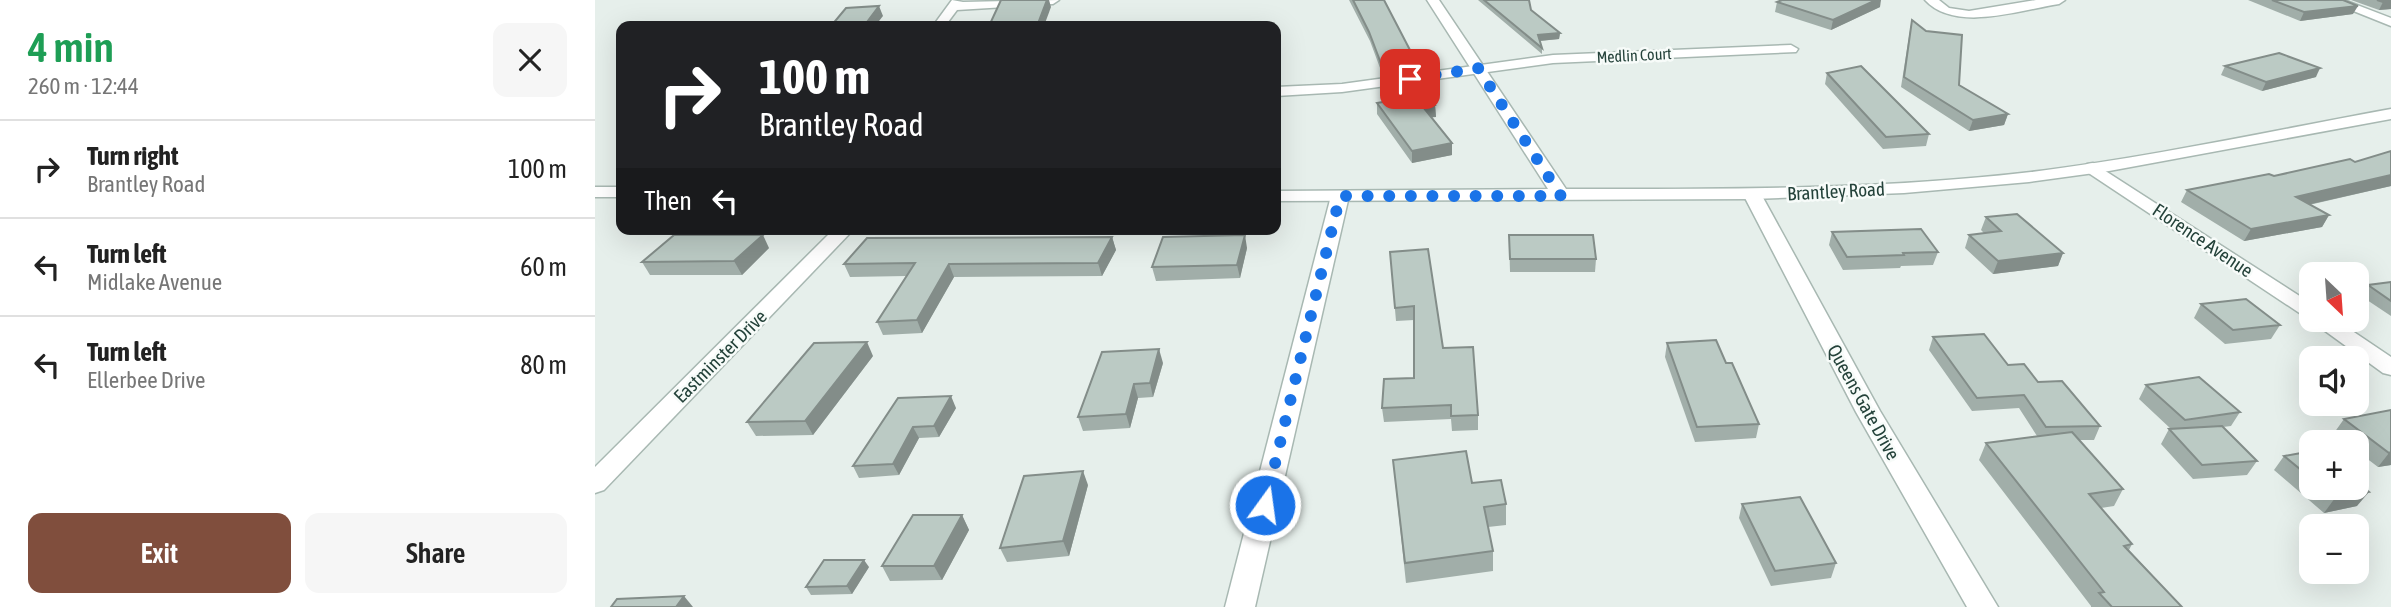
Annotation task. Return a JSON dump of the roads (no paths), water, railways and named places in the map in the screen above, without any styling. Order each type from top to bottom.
[{"type":"street","points":[[943,21],[956,3],[1053,0]]},
{"type":"street","points":[[1433,0],[1561,196]]},
{"type":"street","points":[[1931,0],[1945,11],[1969,15],[2059,0]]},
{"type":"street","points":[[2332,0],[2391,22]]},
{"type":"street","name":"Medlin Court","points":[[1281,92],[1342,88],[1566,58],[1791,50]]},
{"type":"street","name":"Brantley Road","points":[[1281,196],[1752,194],[1904,188],[2029,177],[2093,168],[2391,114]]},
{"type":"street","name":"Florence Avenue","points":[[2093,168],[2299,305]]},
{"type":"street","points":[[595,192],[616,192]]},
{"type":"street","name":"Queens Gate Drive","points":[[1752,194],[1868,412],[1983,607]]},
{"type":"street","points":[[1240,607],[1340,196]]},
{"type":"street","name":"Eastminster Drive","points":[[595,483],[839,235]]},
{"type":"street","points":[[2338,332],[2391,368]]}]
